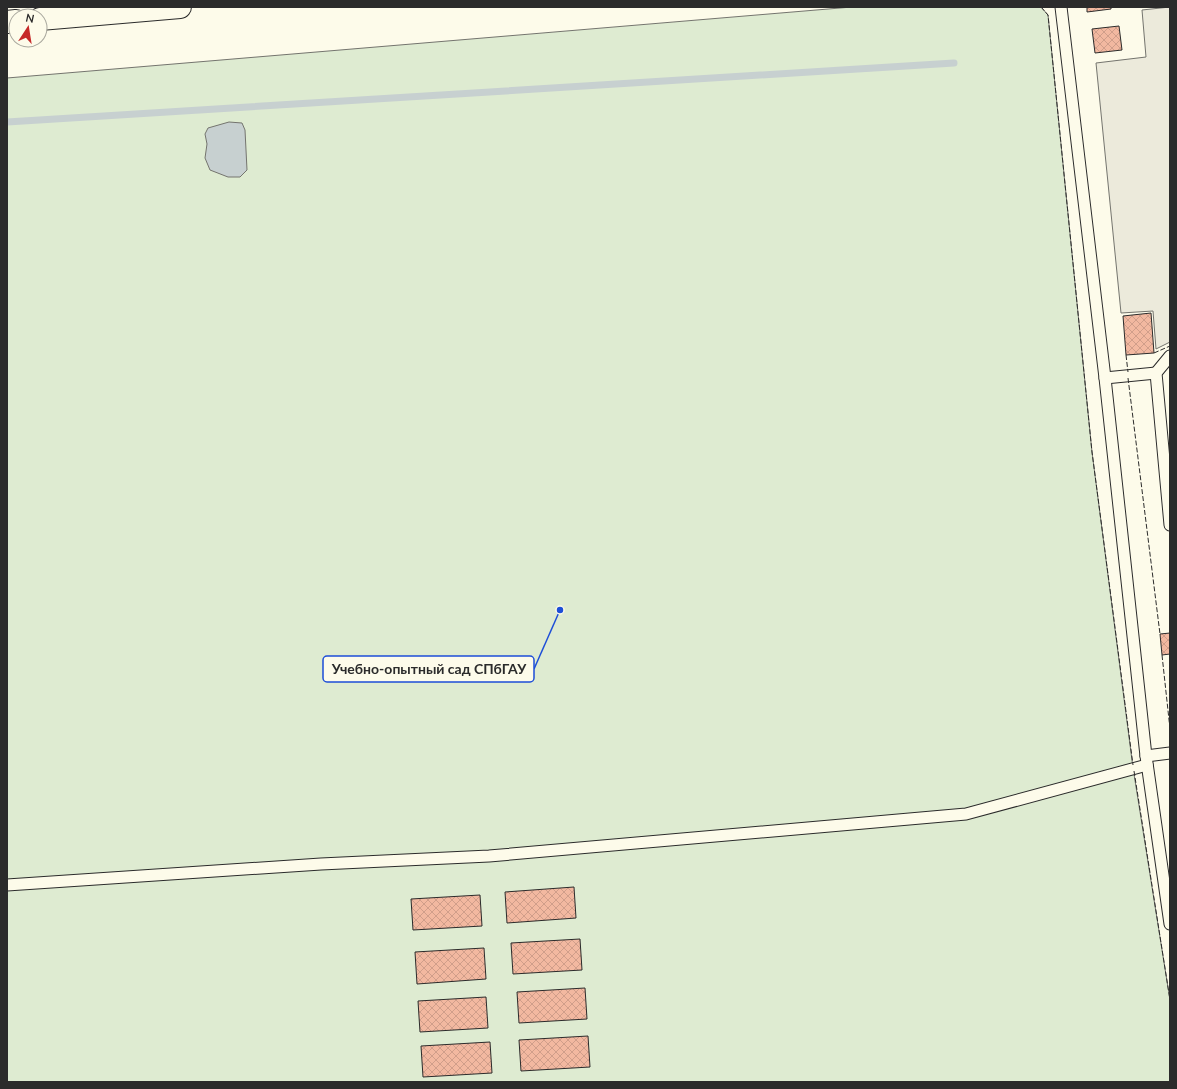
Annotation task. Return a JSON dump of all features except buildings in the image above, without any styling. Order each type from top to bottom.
[{"type":"main road","points":[[48,18],[180,7]]},
{"type":"lane","points":[[1061,7],[1105,378],[1146,761],[1170,924]]},
{"type":"lane","points":[[1170,356],[1156,373],[1170,525]]},
{"type":"lane","points":[[1105,378],[1156,373]]},
{"type":"lane","points":[[7,885],[321,864],[489,856],[966,814],[1170,753]]},
{"type":"green space","points":[[852,7],[1041,7],[1048,15],[1092,452],[1133,768],[1170,1000],[1170,1082],[7,1082],[7,78]]},
{"type":"shaded area","points":[[1170,7],[1170,342],[1156,349],[1153,311],[1121,313],[1096,63],[1146,57],[1142,10]]},
{"type":"shaded area","points":[[229,122],[242,123],[245,130],[247,170],[240,177],[228,177],[210,170],[205,158],[207,144],[205,134],[208,128]]},
{"type":"waterway","points":[[7,122],[954,63]]},
{"type":"fence","points":[[1041,7],[1048,15],[1092,452],[1133,765]]},
{"type":"fence","points":[[1154,353],[1170,346]]},
{"type":"fence","points":[[1126,355],[1128,372]]},
{"type":"fence","points":[[1128,378],[1160,634]]},
{"type":"fence","points":[[1162,655],[1170,729]]},
{"type":"fence","points":[[1134,771],[1170,1000]]},
{"type":"place","name":"Учебно-опытный сад СПбГАУ","points":[[560,610]]}]
